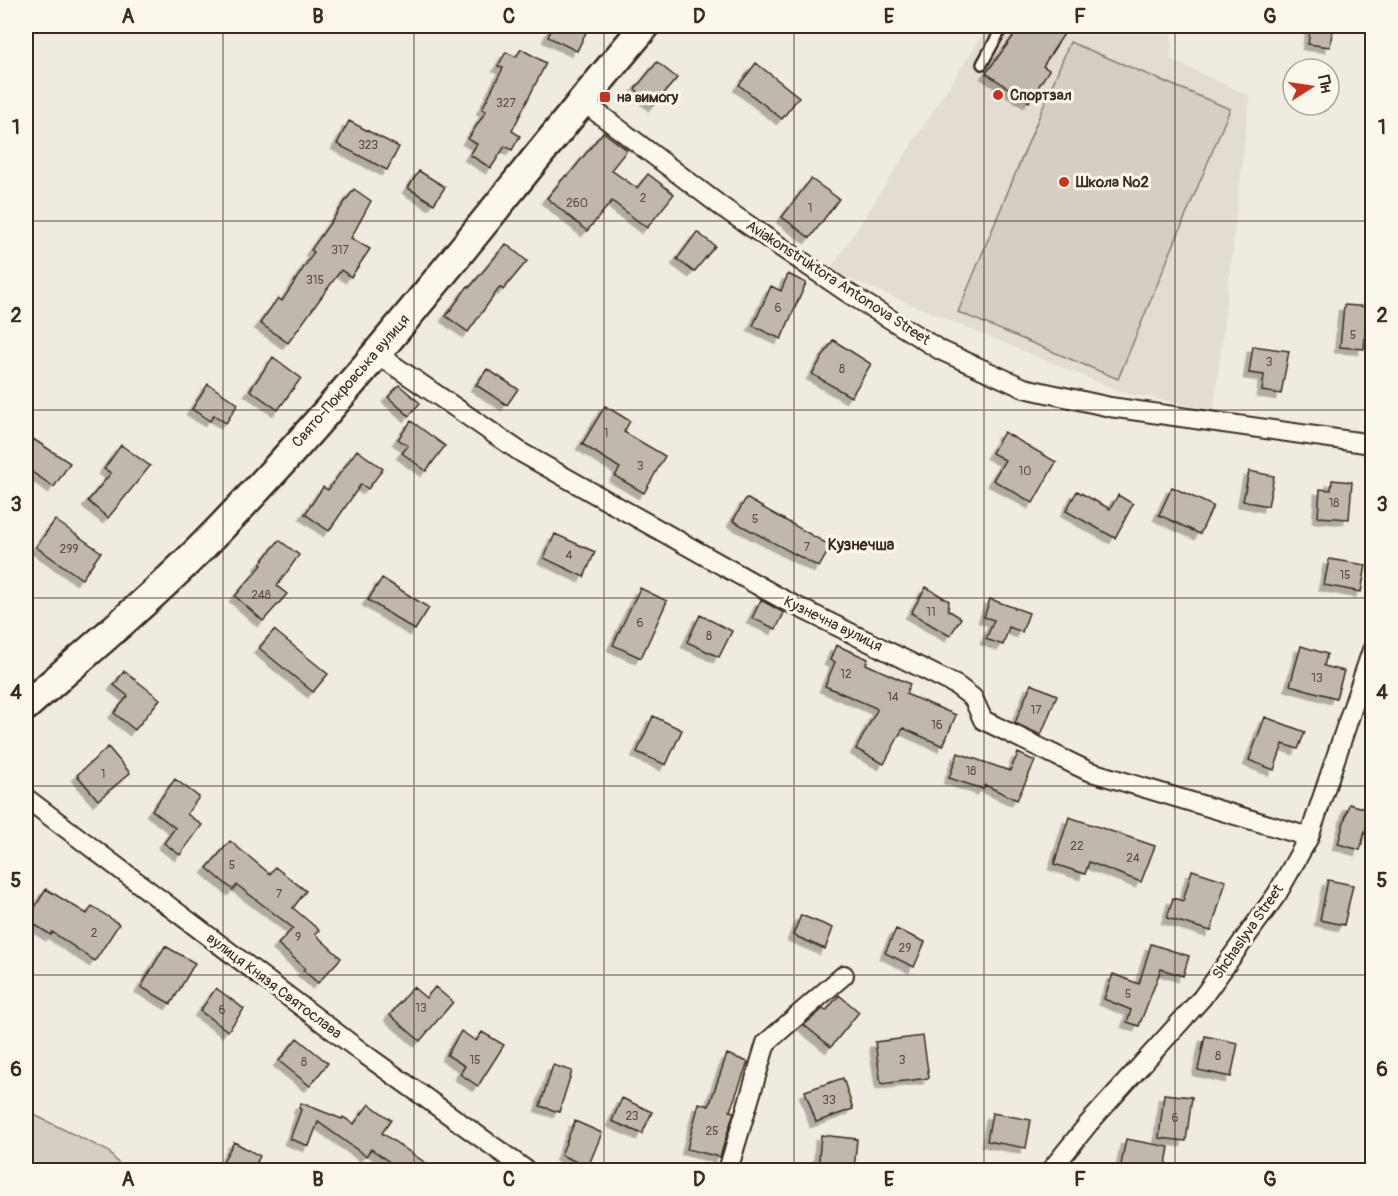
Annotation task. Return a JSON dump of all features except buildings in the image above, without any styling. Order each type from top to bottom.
[{"type":"main road","name":"Свято-Покровська вулиця","points":[[26,706],[197,552],[377,354],[645,26]]},
{"type":"street","name":"Aviakonstruktora Antonova Street","points":[[582,101],[722,207],[848,293],[940,350],[1023,388],[1110,407],[1372,444]]},
{"type":"street","name":"Кузнечна вулиця","points":[[377,354],[522,453],[784,600],[956,685],[973,698],[983,720],[1088,771],[1309,837]]},
{"type":"street","name":"Shchaslyva Street","points":[[1051,1170],[1089,1123],[1202,998],[1277,894],[1309,837],[1372,650]]},
{"type":"street","name":"вулиця Князя Святослава","points":[[26,798],[363,1053],[526,1170]]},
{"type":"street","points":[[728,1170],[766,1043],[844,975]]},
{"type":"lane","points":[[982,64],[1003,26]]},
{"type":"shaded area","name":"Школа №2","points":[[988,26],[1173,26],[1170,59],[1250,96],[1214,410],[1124,393],[838,274],[831,269]]},
{"type":"shaded area","points":[[1070,42],[1230,109],[1118,379],[958,312]]},
{"type":"shaded area","points":[[26,1111],[108,1151],[124,1170],[26,1170]]},
{"type":"place","name":"Спортзал","points":[[998,95]]},
{"type":"place","name":"на вимогу","points":[[605,97]]},
{"type":"place","name":"Школа №2","points":[[1064,182]]},
{"type":"district","name":"Кузнечша","points":[[861,545]]}]
